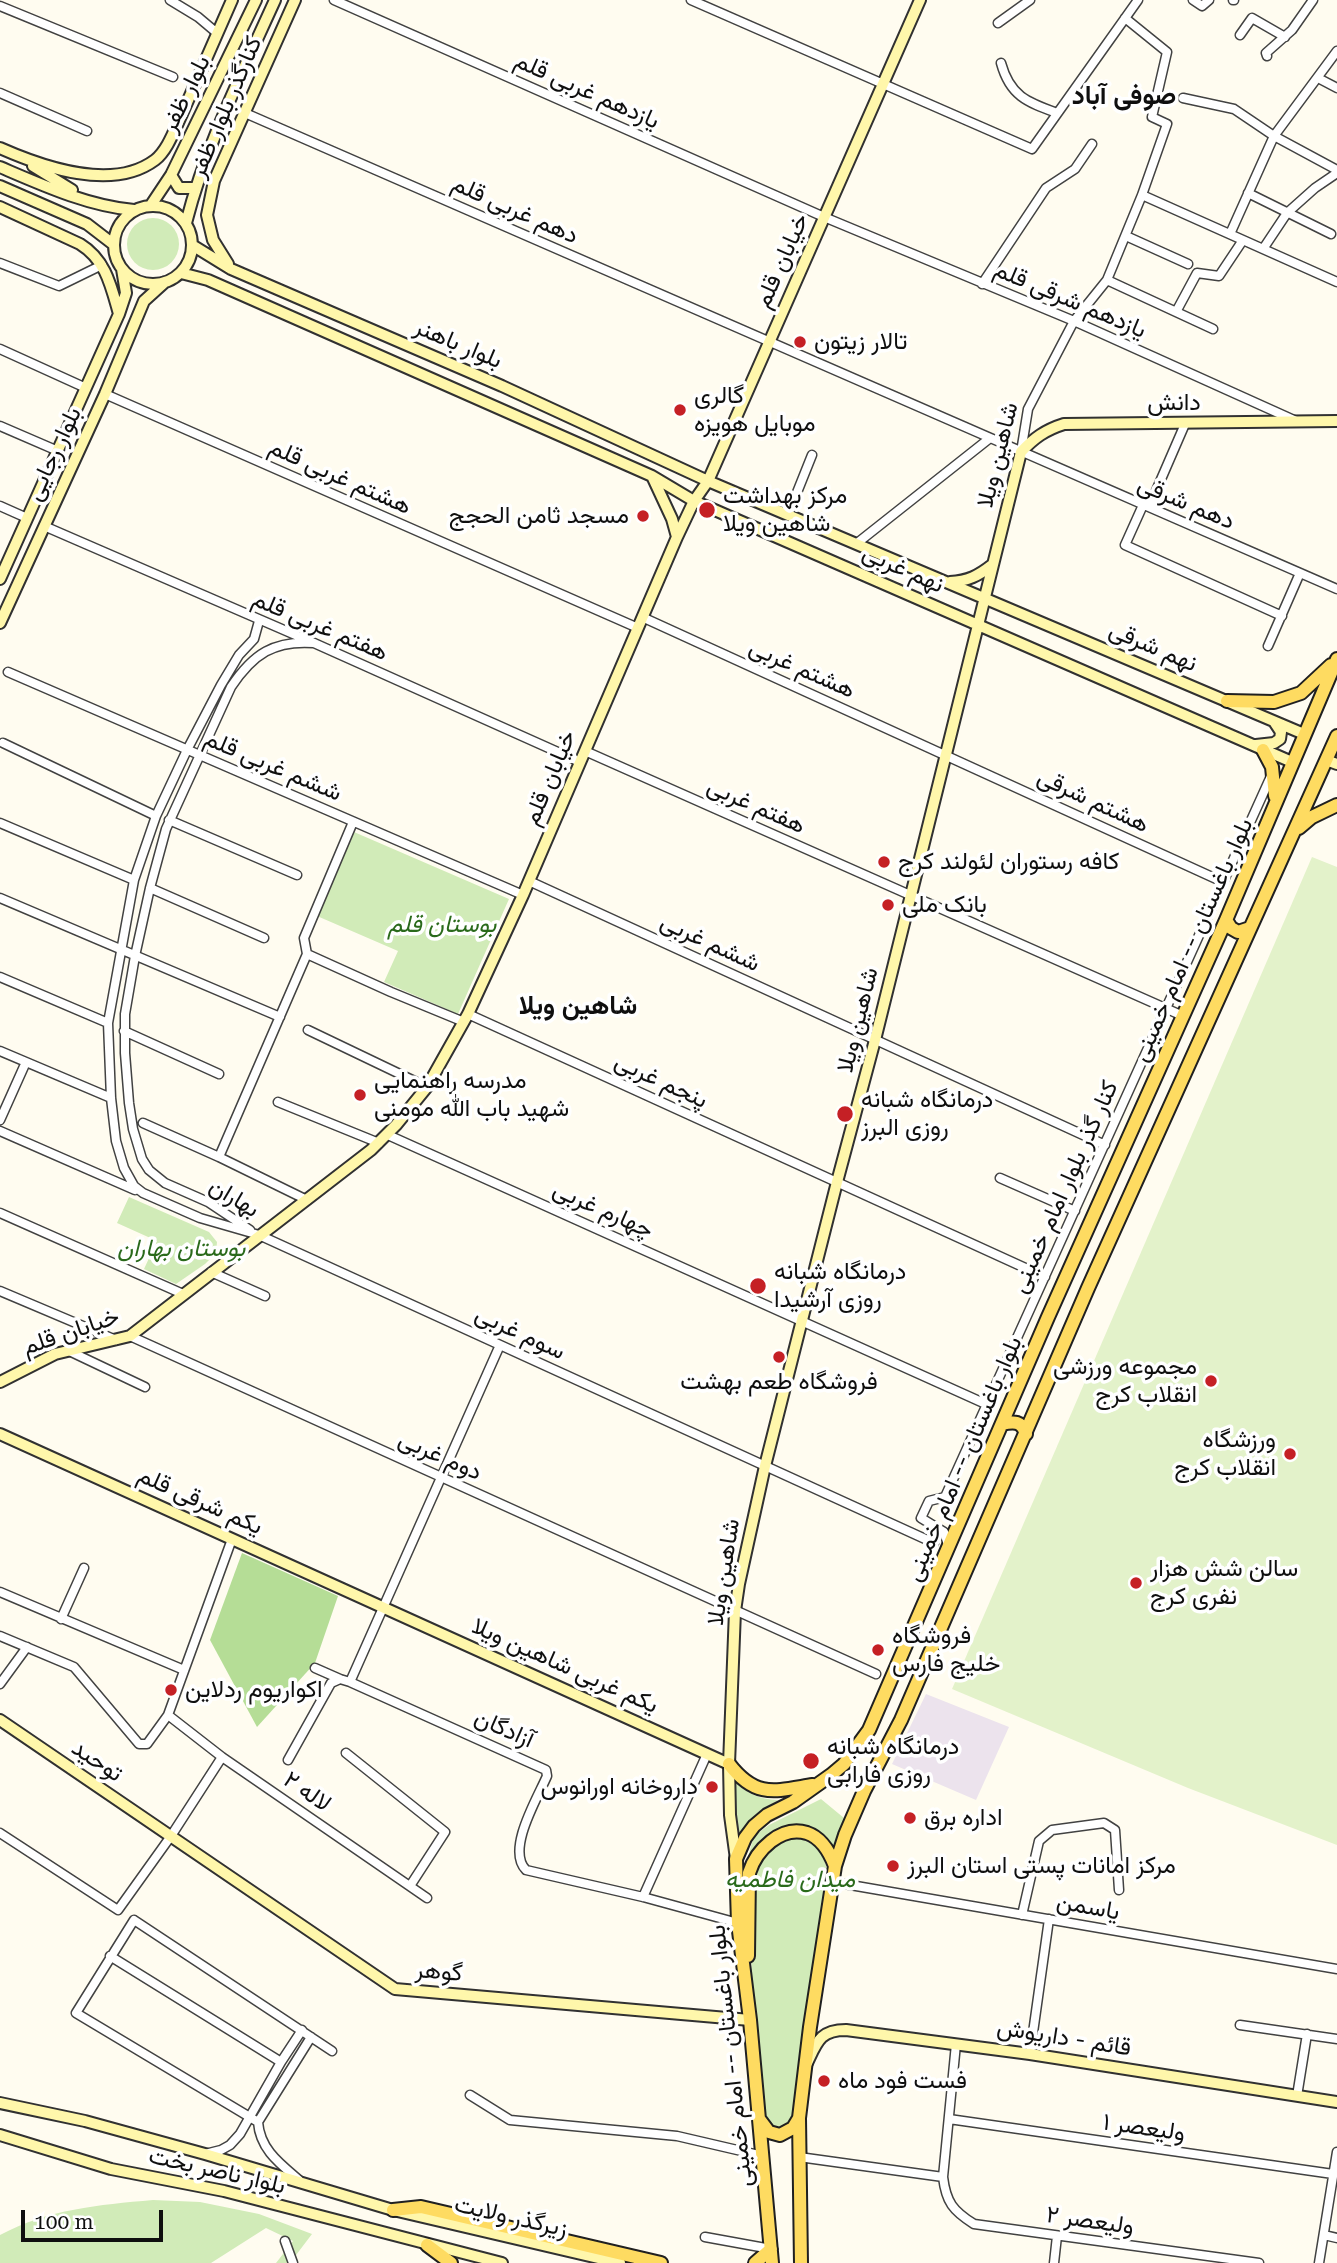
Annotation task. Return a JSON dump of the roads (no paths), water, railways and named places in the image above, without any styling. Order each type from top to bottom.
[{"type":"main road","points":[[1227,701],[1274,702],[1301,693],[1337,660]]},
{"type":"main road","name":"بلوار باغستان -- امام خمینی","points":[[772,2263],[760,2119],[738,1923],[737,1859],[745,1838],[754,1826],[767,1815],[793,1802],[844,1764],[869,1730],[1048,1317],[1226,920],[1337,660]]},
{"type":"main road","name":"بلوار باغستان -- امام خمینی","points":[[800,2257],[799,2118],[835,1866],[845,1835],[901,1720],[1099,1265],[1250,928],[1296,830],[1332,762],[1336,739]]},
{"type":"main road","points":[[1258,747],[1273,771],[1273,808]]},
{"type":"main road","points":[[1296,830],[1312,817],[1337,805]]},
{"type":"main road","points":[[1226,920],[1231,928],[1238,932],[1250,928]]},
{"type":"main road","points":[[1217,939],[1233,942],[1240,952]]},
{"type":"main road","points":[[1017,1390],[1021,1399],[1040,1401]]},
{"type":"main road","points":[[1002,1424],[1018,1422],[1024,1427],[1026,1434]]},
{"type":"main road","points":[[729,1764],[748,1784],[762,1790],[779,1791],[817,1785]]},
{"type":"main road","points":[[746,1980],[750,1941],[748,1873],[760,1850],[782,1835],[807,1833],[817,1838],[829,1851],[835,1866]]},
{"type":"main road","points":[[760,2119],[769,2132],[780,2136],[793,2128],[799,2118]]},
{"type":"main road","points":[[393,2210],[421,2207],[661,2263]]},
{"type":"main road","points":[[427,2245],[451,2263]]},
{"type":"main road","points":[[755,2263],[771,2249]]},
{"type":"main road","points":[[800,2257],[811,2263]]},
{"type":"street","points":[[170,0],[198,17],[217,33]]},
{"type":"street","name":"کنارگذر بلوار ظفر","points":[[191,95],[232,0]]},
{"type":"street","name":"بلوار ظفر","points":[[151,205],[171,175],[256,0]]},
{"type":"street","name":"بلوار ظفر","points":[[186,223],[195,188],[221,121],[275,0]]},
{"type":"street","name":"کنارگذر بلوار ظفر","points":[[231,269],[213,240],[206,215],[214,181],[295,0]]},
{"type":"street","name":"یازدهم غربی قلم","points":[[334,0],[824,217]]},
{"type":"street","points":[[691,0],[1032,149],[1137,0]]},
{"type":"street","name":"خیابان قلم","points":[[0,1382],[67,1350],[130,1336],[379,1143],[427,1087],[466,1018],[523,895],[677,537],[694,501],[708,481],[920,0]]},
{"type":"street","points":[[998,23],[1030,0]]},
{"type":"street","points":[[1193,0],[1205,3]]},
{"type":"street","points":[[1266,56],[1266,53],[1285,37],[1313,0]]},
{"type":"street","points":[[0,6],[173,77]]},
{"type":"street","points":[[1074,321],[1107,280],[1142,195],[1167,124],[1152,117],[1167,52],[1125,18]]},
{"type":"street","points":[[1240,35],[1252,18],[1285,37]]},
{"type":"street","points":[[1230,234],[1274,136],[1337,51]]},
{"type":"street","points":[[1001,63],[1006,83],[1031,104],[1057,113]]},
{"type":"street","points":[[1318,78],[1337,88]]},
{"type":"street","points":[[0,93],[87,131]]},
{"type":"street","points":[[186,144],[191,95]]},
{"type":"street","points":[[15,155],[76,174],[95,175],[139,169],[157,159],[172,136],[191,95]]},
{"type":"street","points":[[1183,98],[1234,109],[1274,136],[1337,171],[1287,213],[1264,249]]},
{"type":"street","points":[[221,121],[251,99]]},
{"type":"street","name":"دهم غربی قلم","points":[[245,113],[990,438]]},
{"type":"street","points":[[982,284],[1046,188],[1075,169],[1092,144]]},
{"type":"street","points":[[0,148],[88,200]]},
{"type":"street","points":[[0,167],[88,200],[134,210]]},
{"type":"street","points":[[171,175],[179,188],[195,188]]},
{"type":"street","points":[[0,186],[87,224],[113,244]]},
{"type":"street","points":[[1248,194],[1331,234]]},
{"type":"street","points":[[1142,195],[1337,282]]},
{"type":"street","points":[[151,205],[171,209],[186,223],[191,233],[192,245],[191,255],[181,273],[165,282],[153,284],[130,277],[122,269],[115,258],[113,244],[117,228],[127,214],[151,205]]},
{"type":"street","points":[[0,207],[92,251],[109,277],[119,314]]},
{"type":"street","name":"یازدهم شرقی قلم","points":[[824,217],[1074,321],[1299,422]]},
{"type":"street","points":[[1126,236],[1188,264]]},
{"type":"street","points":[[1176,312],[1197,273],[1219,276],[1243,240]]},
{"type":"street","name":"بلوار باهنر","points":[[192,245],[231,269],[502,387],[708,481]]},
{"type":"street","points":[[0,263],[59,286],[103,265]]},
{"type":"street","name":"بلوار رجایی","points":[[0,579],[119,314],[126,293],[122,269]]},
{"type":"street","name":"بلوار باهنر","points":[[181,273],[208,280],[652,476],[694,501]]},
{"type":"street","points":[[1107,280],[1213,329]]},
{"type":"street","name":"بلوار رجایی","points":[[0,624],[144,301],[165,282]]},
{"type":"street","name":"شاهین ویلا","points":[[737,1859],[730,1815],[729,1764],[735,1611],[765,1466],[979,625],[1021,452],[1028,409],[1074,321]]},
{"type":"street","points":[[0,349],[86,388]]},
{"type":"street","name":"هشتم غربی قلم","points":[[104,394],[640,622]]},
{"type":"street","name":"دانش","points":[[1021,452],[1047,429],[1064,424],[1337,421]]},
{"type":"street","points":[[1185,424],[1125,545],[1282,616]]},
{"type":"street","points":[[0,426],[58,452]]},
{"type":"street","points":[[856,544],[990,438]]},
{"type":"street","name":"دهم شرقی","points":[[990,438],[1337,589]]},
{"type":"street","points":[[788,515],[812,455]]},
{"type":"street","points":[[652,476],[677,537]]},
{"type":"street","name":"نهم غربی","points":[[708,481],[985,599]]},
{"type":"street","name":"نهم غربی","points":[[694,501],[979,625]]},
{"type":"street","points":[[0,506],[27,518]]},
{"type":"street","name":"هفتم غربی قلم","points":[[44,526],[259,621],[582,756]]},
{"type":"street","points":[[947,583],[967,581],[992,565]]},
{"type":"street","points":[[1268,646],[1300,573]]},
{"type":"street","name":"نهم شرقی","points":[[985,599],[1304,734]]},
{"type":"street","points":[[143,1193],[134,1186],[124,1168],[116,1141],[111,1098],[108,1023],[120,949],[134,880],[156,816],[232,664],[254,639],[259,621]]},
{"type":"street","name":"هشتم غربی","points":[[640,622],[946,756]]},
{"type":"street","name":"نهم شرقی","points":[[979,625],[1292,762]]},
{"type":"street","name":"بهاران","points":[[259,1236],[208,1202],[165,1183],[155,1176],[142,1159],[128,1103],[124,1031],[135,956],[169,820],[231,687],[242,671],[257,657],[280,644],[314,643]]},
{"type":"street","name":"ششم غربی قلم","points":[[8,672],[523,895]]},
{"type":"street","points":[[1258,747],[1280,739],[1281,732],[1272,721]]},
{"type":"street","points":[[3,743],[156,816]]},
{"type":"street","name":"هفتم غربی","points":[[582,756],[911,895],[1183,1016]]},
{"type":"street","name":"هشتم شرقی","points":[[946,756],[1223,882]]},
{"type":"street","name":"کنار گذر بلوار امام خمینی","points":[[949,1548],[944,1532],[922,1518],[929,1501],[945,1497],[1273,771]]},
{"type":"street","points":[[169,820],[297,874]]},
{"type":"street","points":[[0,822],[134,880]]},
{"type":"street","points":[[219,1157],[307,954],[304,938],[354,822]]},
{"type":"street","name":"ششم غربی","points":[[529,881],[1105,1145]]},
{"type":"street","points":[[150,888],[264,938]]},
{"type":"street","points":[[0,898],[280,1017]]},
{"type":"street","name":"پنجم غربی","points":[[307,954],[391,992],[466,1018],[837,1182],[1045,1278]]},
{"type":"street","points":[[0,977],[108,1023]]},
{"type":"street","points":[[308,1030],[427,1087]]},
{"type":"street","points":[[124,1031],[219,1074]]},
{"type":"street","points":[[0,1051],[111,1098]]},
{"type":"street","points":[[0,1120],[26,1062]]},
{"type":"street","points":[[278,1102],[379,1143]]},
{"type":"street","points":[[143,1123],[307,1200]]},
{"type":"street","name":"بهاران","points":[[0,1131],[200,1219],[259,1236]]},
{"type":"street","name":"چهارم غربی","points":[[388,1135],[988,1405]]},
{"type":"street","points":[[1000,1178],[1075,1211]]},
{"type":"street","points":[[200,1219],[207,1218],[211,1213],[208,1202]]},
{"type":"street","points":[[0,1213],[183,1294]]},
{"type":"street","name":"سوم غربی","points":[[259,1236],[934,1543]]},
{"type":"street","points":[[211,1272],[265,1296]]},
{"type":"street","points":[[0,1291],[116,1340]]},
{"type":"street","points":[[1031,1309],[1048,1317]]},
{"type":"street","name":"دوم غربی","points":[[130,1336],[876,1674]]},
{"type":"street","points":[[350,1682],[499,1345]]},
{"type":"street","points":[[67,1350],[145,1387]]},
{"type":"street","points":[[0,1370],[13,1375]]},
{"type":"street","name":"یکم شرقی قلم","points":[[0,1434],[383,1607]]},
{"type":"street","points":[[0,1636],[74,1667],[139,1744],[147,1744],[168,1715],[232,1539]]},
{"type":"street","points":[[61,1619],[84,1568]]},
{"type":"street","points":[[0,1592],[184,1670]]},
{"type":"street","name":"یکم غربی شاهین ویلا","points":[[383,1607],[729,1764]]},
{"type":"street","points":[[0,1685],[27,1647]]},
{"type":"street","name":"آزادگان","points":[[315,1668],[335,1681],[350,1682],[546,1770],[547,1776],[519,1846],[520,1863],[526,1870],[533,1872],[643,1897]]},
{"type":"street","points":[[288,1759],[335,1681]]},
{"type":"street","name":"لاله ۲","points":[[168,1715],[222,1757],[427,1898]]},
{"type":"street","name":"توحید","points":[[0,1720],[171,1836]]},
{"type":"street","points":[[346,1753],[446,1832],[410,1886]]},
{"type":"street","points":[[707,1754],[643,1897],[738,1923]]},
{"type":"street","points":[[0,1833],[118,1910],[171,1836],[222,1757]]},
{"type":"street","points":[[1022,1915],[1039,1841],[1052,1830],[1104,1823],[1115,1830],[1119,1890]]},
{"type":"street","name":"گوهر","points":[[171,1836],[395,1989],[750,2020]]},
{"type":"street","name":"یاسمن","points":[[833,1882],[1337,1969]]},
{"type":"street","points":[[1030,2054],[1049,1919]]},
{"type":"street","points":[[258,2122],[76,2013],[134,1920],[332,2051]]},
{"type":"street","points":[[110,1956],[281,2062]]},
{"type":"street","points":[[1240,2025],[1337,2039]]},
{"type":"street","points":[[205,2154],[230,2145],[240,2134],[302,2030]]},
{"type":"street","name":"قائم - داریوش","points":[[805,2069],[818,2040],[834,2030],[1030,2054],[1337,2102]]},
{"type":"street","points":[[1297,2096],[1307,2034]]},
{"type":"street","points":[[304,2184],[264,2147],[258,2122],[311,2037]]},
{"type":"street","points":[[799,2157],[943,2177],[957,2044]]},
{"type":"street","points":[[470,2095],[510,2120],[677,2136],[762,2156]]},
{"type":"street","name":"بلوار ناصر بخت","points":[[0,2104],[85,2121],[393,2210]]},
{"type":"street","name":"ولیعصر ۱","points":[[949,2119],[1334,2174]]},
{"type":"street","name":"بلوار ناصر بخت","points":[[0,2135],[111,2169],[224,2191],[427,2245]]},
{"type":"street","points":[[1319,2263],[1337,2152]]},
{"type":"street","name":"ولیعصر ۲","points":[[943,2177],[945,2194],[956,2211],[974,2224],[1259,2263]]},
{"type":"street","name":"زیرگذر ولایت","points":[[393,2210],[620,2263]]},
{"type":"street","points":[[1324,2235],[1337,2238]]},
{"type":"street","points":[[1054,2263],[1057,2236]]},
{"type":"street","points":[[705,2237],[771,2249]]},
{"type":"street","points":[[285,2241],[293,2263]]},
{"type":"street","name":"زیرگذر ولایت","points":[[427,2245],[502,2263]]},
{"type":"place","name":"تالار زیتون","points":[[800,342]]},
{"type":"place","name":"گالری موبایل هویزه","points":[[680,410]]},
{"type":"place","name":"مرکز بهداشت شاهین ویلا","points":[[707,510]]},
{"type":"place","name":"مسجد ثامن الحجج","points":[[643,516]]},
{"type":"place","name":"کافه رستوران لئولند کرج","points":[[884,862]]},
{"type":"place","name":"بانک ملی","points":[[888,905]]},
{"type":"place","name":"مدرسه راهنمایی شهید باب الله مومنی","points":[[360,1095]]},
{"type":"place","name":"درمانگاه شبانه روزی البرز","points":[[845,1114]]},
{"type":"place","name":"درمانگاه شبانه روزی آرشیدا","points":[[758,1286]]},
{"type":"place","name":"فروشگاه طعم بهشت","points":[[779,1357]]},
{"type":"place","name":"مجموعه ورزشی انقلاب کرج","points":[[1211,1381]]},
{"type":"place","name":"ورزشگاه انقلاب کرج","points":[[1290,1454]]},
{"type":"place","name":"سالن شش هزار نفری کرج","points":[[1136,1583]]},
{"type":"place","name":"فروشگاه خلیج فارس","points":[[878,1650]]},
{"type":"place","name":"اکواریوم ردلاین","points":[[171,1690]]},
{"type":"place","name":"درمانگاه شبانه روزی فارابی","points":[[811,1761]]},
{"type":"place","name":"داروخانه اورانوس","points":[[712,1787]]},
{"type":"place","name":"اداره برق","points":[[910,1818]]},
{"type":"place","name":"مرکز امانات پستی استان البرز","points":[[893,1866]]},
{"type":"place","name":"فست فود ماه","points":[[824,2081]]},
{"type":"district","name":"صوفی آباد","points":[[1124,96]]},
{"type":"district","name":"شاهین ویلا","points":[[578,1006]]},
{"type":"park label","name":"بوستان قلم","points":[[442,925]]},
{"type":"park label","name":"بوستان بهاران","points":[[181,1249]]},
{"type":"park label","name":"میدان فاطمیه","points":[[790,1880]]}]
